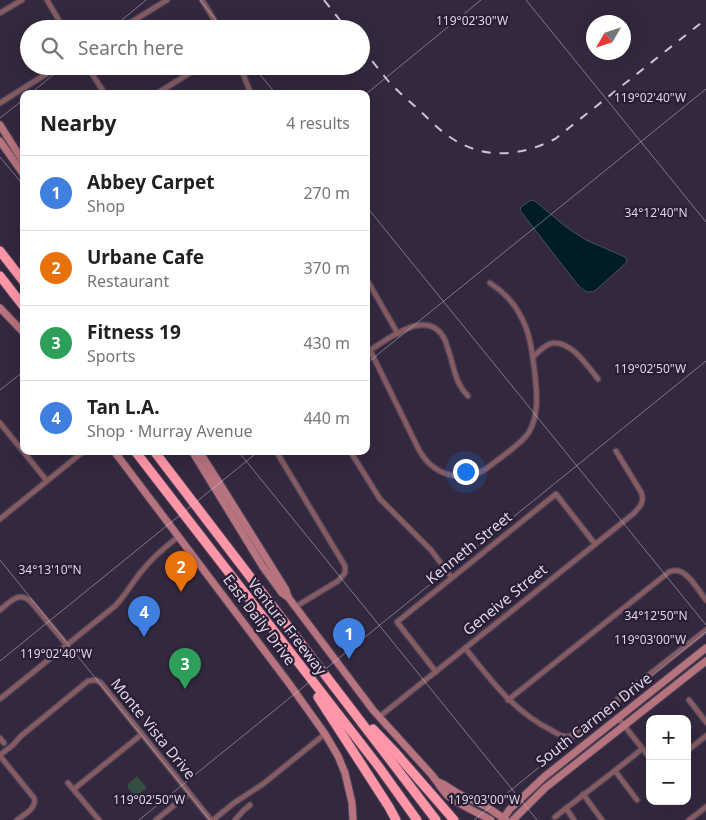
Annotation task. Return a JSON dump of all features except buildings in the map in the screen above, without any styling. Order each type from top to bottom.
[{"type":"highway","points":[[0,251],[20,277]]},
{"type":"highway","points":[[1,278],[20,302]]},
{"type":"highway","name":"Ventura Freeway","points":[[138,455],[379,767],[417,820]]},
{"type":"highway","name":"Ventura Freeway","points":[[157,455],[436,820]]},
{"type":"highway","points":[[304,670],[325,708],[389,806],[396,820]]},
{"type":"highway","points":[[346,701],[394,751],[454,820]]},
{"type":"main road","points":[[0,125],[20,156]]},
{"type":"main road","points":[[7,136],[0,141],[20,169]]},
{"type":"main road","points":[[0,308],[20,329]]},
{"type":"main road","name":"East Daily Drive","points":[[117,455],[325,734],[338,756],[345,774],[352,803],[353,820]]},
{"type":"main road","points":[[200,455],[282,583],[288,597],[379,717],[438,782],[441,788],[456,801],[491,820]]},
{"type":"main road","name":"South Carmen Drive","points":[[504,819],[523,796],[544,777],[706,648]]},
{"type":"main road","name":"South Carmen Drive","points":[[513,820],[544,788],[706,660]]},
{"type":"main road","points":[[438,782],[487,807],[504,819]]},
{"type":"street","points":[[0,13],[22,0]]},
{"type":"street","points":[[47,0],[59,20]]},
{"type":"street","points":[[135,20],[167,0]]},
{"type":"street","points":[[202,0],[214,20]]},
{"type":"street","points":[[21,90],[45,75]]},
{"type":"street","points":[[93,75],[102,90]]},
{"type":"street","points":[[162,90],[187,75]]},
{"type":"street","points":[[244,75],[249,90]]},
{"type":"street","points":[[0,103],[20,90]]},
{"type":"street","points":[[370,356],[421,455],[428,463],[444,474],[459,477],[474,475],[486,469],[524,439],[535,418],[537,401],[534,356],[527,330],[519,312],[509,297],[490,283]]},
{"type":"street","points":[[370,285],[398,334]]},
{"type":"street","points":[[370,351],[417,325],[429,325],[436,329],[445,340],[460,386],[468,396]]},
{"type":"street","points":[[534,356],[542,348],[551,344],[568,346],[598,380]]},
{"type":"street","points":[[0,423],[20,448]]},
{"type":"street","name":"Geneive Street","points":[[379,717],[633,514],[643,500],[641,492],[616,451]]},
{"type":"street","points":[[26,455],[47,481]]},
{"type":"street","points":[[0,520],[79,455]]},
{"type":"street","points":[[278,455],[345,566],[345,573],[338,581],[295,607]]},
{"type":"street","points":[[352,455],[380,499],[431,550],[452,578]]},
{"type":"street","name":"Kenneth Street","points":[[436,672],[397,622],[556,494],[595,544]]},
{"type":"street","points":[[0,699],[115,606],[142,571],[178,537]]},
{"type":"street","points":[[508,700],[660,580],[665,574],[673,570],[682,571],[706,600]]},
{"type":"street","points":[[0,610],[14,599],[21,596],[25,597],[66,646]]},
{"type":"street","points":[[465,648],[508,700],[543,726],[564,737],[569,737],[706,630]]},
{"type":"street","name":"Monte Vista Drive","points":[[0,756],[21,736],[88,681],[93,680],[101,683],[212,820]]},
{"type":"street","points":[[689,700],[706,722]]},
{"type":"street","points":[[618,718],[646,753]]},
{"type":"street","points":[[74,789],[142,734]]},
{"type":"street","points":[[212,820],[263,784],[325,734]]},
{"type":"street","points":[[691,748],[706,736]]},
{"type":"street","points":[[0,738],[4,743]]},
{"type":"street","points":[[555,817],[642,748]]},
{"type":"street","points":[[0,756],[36,800],[34,806],[17,820]]},
{"type":"street","points":[[615,771],[637,800]]},
{"type":"street","points":[[68,783],[99,820]]},
{"type":"street","points":[[156,820],[189,793]]},
{"type":"street","points":[[583,794],[602,820]]},
{"type":"street","points":[[235,820],[250,805]]},
{"type":"street","points":[[689,820],[706,807]]},
{"type":"street","points":[[566,808],[574,820]]},
{"type":"green space","points":[[137,776],[147,788],[134,795],[128,788],[128,784]]},
{"type":"water","points":[[531,200],[535,201],[566,227],[586,240],[625,257],[626,263],[596,290],[588,292],[584,290],[577,284],[520,210],[521,207]]},
{"type":"railway","points":[[324,0],[340,20]]},
{"type":"railway","points":[[370,58],[393,86],[436,126],[453,139],[465,146],[491,153],[516,152],[542,145],[555,139],[706,19]]},
{"type":"place","name":"Urbane Cafe","points":[[181,592]]},
{"type":"place","name":"Tan L.A.","points":[[144,637]]},
{"type":"place","name":"Abbey Carpet","points":[[349,659]]},
{"type":"place","name":"Fitness 19","points":[[185,689]]}]
